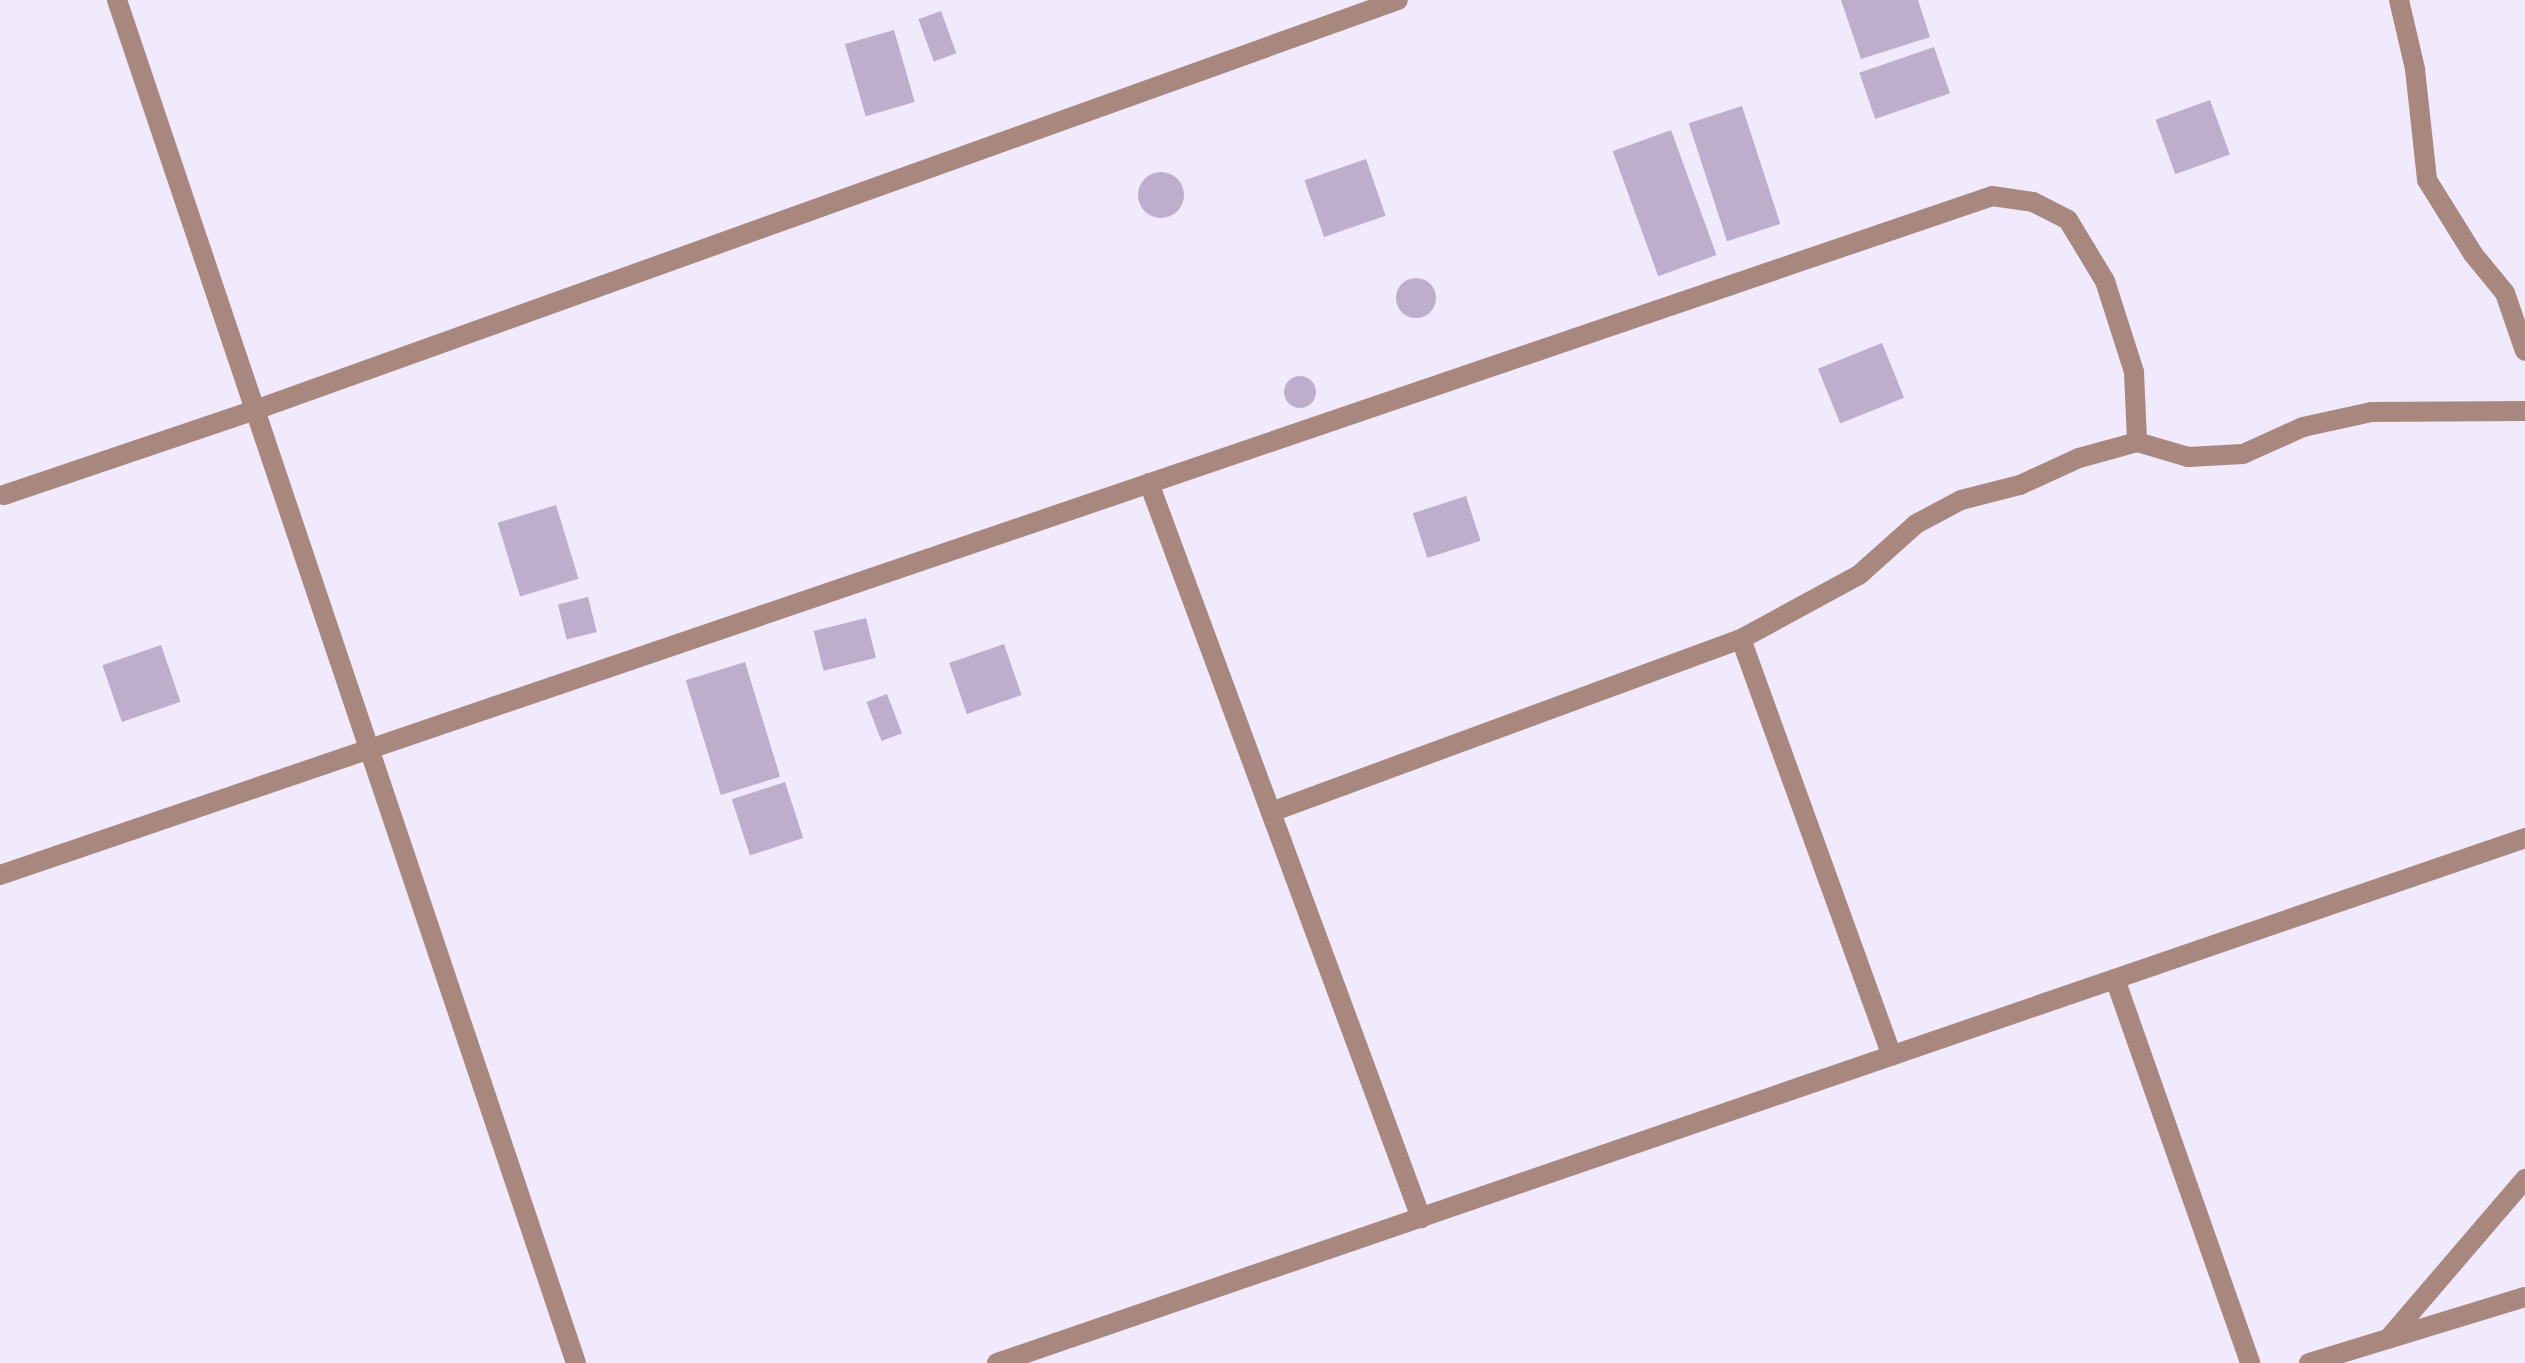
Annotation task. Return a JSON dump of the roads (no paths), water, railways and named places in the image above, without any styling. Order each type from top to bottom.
[{"type":"street","points":[[117,0],[576,1363]]},
{"type":"street","points":[[4,495],[255,410],[1398,0]]},
{"type":"street","points":[[2399,0],[2415,69],[2427,180],[2473,254],[2505,293],[2525,351]]},
{"type":"street","points":[[0,875],[1992,196],[2033,202],[2068,220],[2105,281],[2134,372],[2137,442]]},
{"type":"street","points":[[1271,812],[1741,639],[1859,575],[1916,524],[1961,500],[2020,485],[2079,458],[2137,442],[2188,457],[2243,454],[2303,427],[2371,412],[2525,411]]},
{"type":"street","points":[[1149,483],[1421,1218]]},
{"type":"street","points":[[1741,639],[1892,1056]]},
{"type":"street","points":[[997,1363],[2525,838]]},
{"type":"street","points":[[2115,979],[2250,1363]]},
{"type":"street","points":[[2388,1339],[2525,1179]]},
{"type":"street","points":[[2309,1363],[2525,1297]]}]
